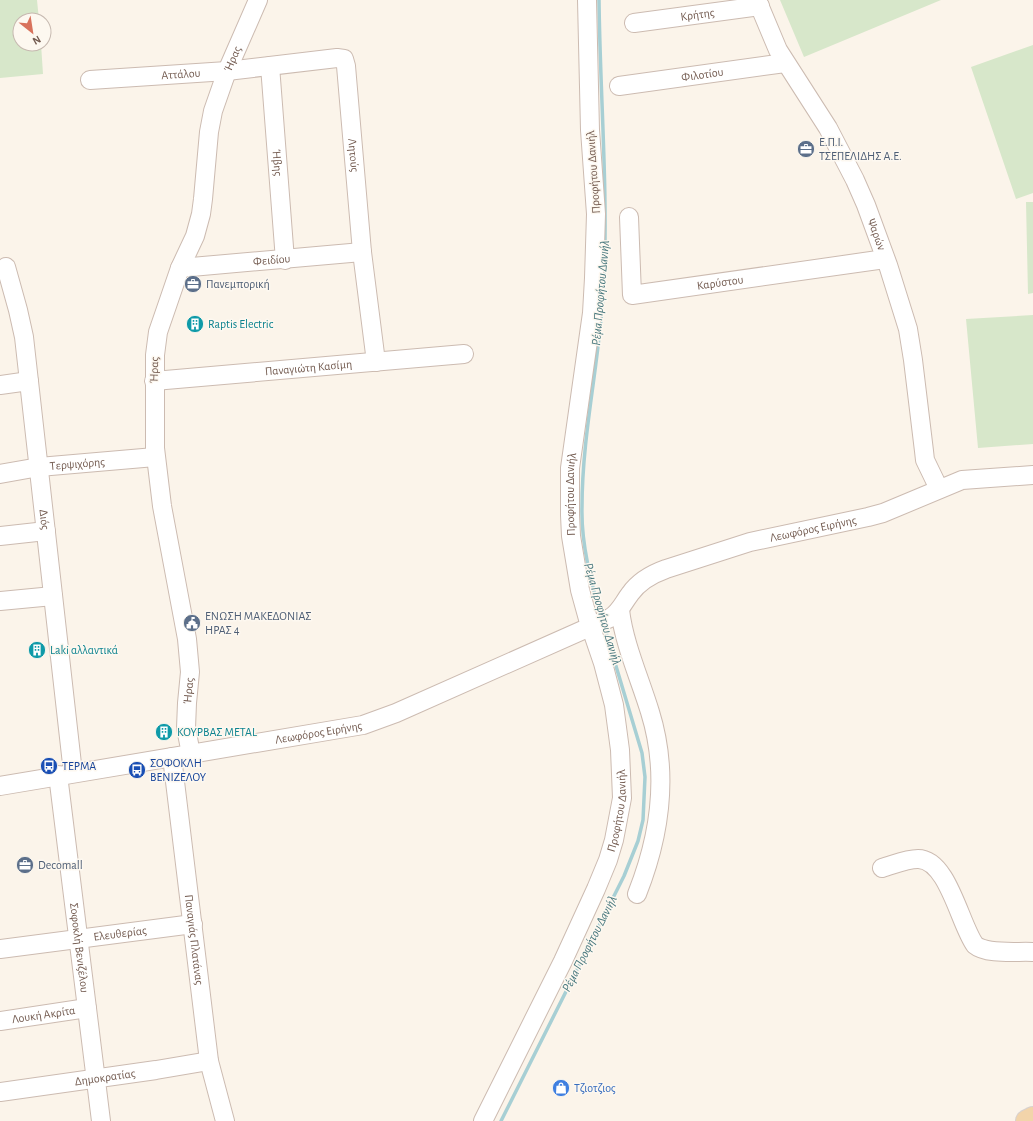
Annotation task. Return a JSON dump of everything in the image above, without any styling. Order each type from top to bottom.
[{"type":"main road","points":[[1027,1121],[1033,1118]]},
{"type":"street","name":"Ήρας","points":[[191,754],[186,728],[190,672],[188,639],[162,506],[155,457],[155,355],[158,332],[180,268],[195,236],[201,214],[209,132],[213,111],[227,71],[258,0]]},
{"type":"street","name":"Προφήτου Δανιήλ","points":[[483,1121],[563,961],[596,889],[608,860],[616,828],[622,790],[620,750],[617,723],[609,684],[604,620],[581,596],[571,536],[569,492],[570,468],[592,313],[594,278],[596,214],[590,130],[588,0]]},
{"type":"street","name":"Κρήτης","points":[[634,23],[759,3]]},
{"type":"street","name":"Ψαρών","points":[[759,3],[772,39],[844,156],[864,199],[886,259],[908,329],[914,365],[925,460],[939,489]]},
{"type":"street","name":"Αττάλου","points":[[90,80],[227,71],[337,58],[344,59]]},
{"type":"street","name":"Λητούς","points":[[344,59],[346,66],[362,252],[376,362]]},
{"type":"street","name":"Φιλοτίου","points":[[619,86],[785,62]]},
{"type":"street","name":"Ήβης","points":[[270,66],[285,260]]},
{"type":"street","name":"Καρύστου","points":[[629,217],[632,295],[886,259]]},
{"type":"street","name":"Φειδίου","points":[[180,268],[285,260],[362,252]]},
{"type":"street","name":"Διός","points":[[6,267],[24,337],[53,596],[65,774]]},
{"type":"street","name":"Παναγιώτη Κασίμη","points":[[154,381],[464,354]]},
{"type":"street","points":[[0,385],[29,381]]},
{"type":"street","name":"Τερψιχόρης","points":[[0,474],[39,468],[155,457]]},
{"type":"street","name":"Λεωφόρος Ειρήνης","points":[[0,786],[363,725],[396,713],[604,620],[639,583],[666,569],[750,542],[883,513],[958,481],[1033,475]]},
{"type":"street","points":[[0,536],[46,531]]},
{"type":"street","points":[[0,601],[53,596]]},
{"type":"street","points":[[604,620],[623,629],[656,732],[660,757],[660,783],[655,835],[648,864],[636,894]]},
{"type":"street","name":"Παναγιάς Πλατάνας","points":[[172,757],[209,1061],[225,1121]]},
{"type":"street","name":"Σοφοκλή Βενιζέλου","points":[[65,774],[78,940],[101,1121]]},
{"type":"street","points":[[882,868],[916,859],[930,863],[938,870],[946,882],[975,945],[987,951],[1033,952]]},
{"type":"street","name":"Ελευθερίας","points":[[0,949],[193,924]]},
{"type":"street","name":"Λουκή Ακρίτα","points":[[0,1021],[87,1008]]},
{"type":"street","name":"Δημοκρατίας","points":[[0,1092],[96,1079],[209,1061]]},
{"type":"green space","points":[[0,0],[37,0],[38,12],[12,12],[12,52],[42,52],[43,74],[0,78]]},
{"type":"green space","points":[[780,0],[941,0],[804,57]]},
{"type":"green space","points":[[1033,45],[1033,193],[1016,199],[971,67]]},
{"type":"green space","points":[[1026,202],[1033,202],[1033,293],[1028,294]]},
{"type":"green space","points":[[1033,315],[1033,444],[978,448],[966,319]]},
{"type":"waterway","name":"Ρέμα Προφήτου Δανιήλ","points":[[599,0],[605,210],[604,280],[599,337],[585,450],[582,521],[590,576],[601,617]]},
{"type":"waterway","name":"Ρέμα Προφήτου Δανιήλ","points":[[501,1121],[624,876],[638,841],[643,820],[645,777],[642,753],[604,626]]},
{"type":"place","name":"Ε.Π.Ι. ΤΣΕΠΕΛΙΔΗΣ Α.Ε.","points":[[806,149]]},
{"type":"place","name":"Πανεμπορική","points":[[193,284]]},
{"type":"place","name":"Raptis Electric","points":[[195,324]]},
{"type":"place","name":"ΕΝΩΣΗ ΜΑΚΕΔΟΝΙΑΣ ΗΡΑΣ 4","points":[[192,623]]},
{"type":"place","name":"Laki αλλαντικά","points":[[37,650]]},
{"type":"place","name":"ΚΟΥΡΒΑΣ METAL","points":[[164,732]]},
{"type":"place","name":"ΤΕΡΜΑ","points":[[49,766]]},
{"type":"place","name":"ΣΟΦΟΚΛΗ ΒΕΝΙΖΕΛΟΥ","points":[[137,770]]},
{"type":"place","name":"Decomall","points":[[25,865]]},
{"type":"place","name":"Τζιοτζιος","points":[[561,1088]]}]
